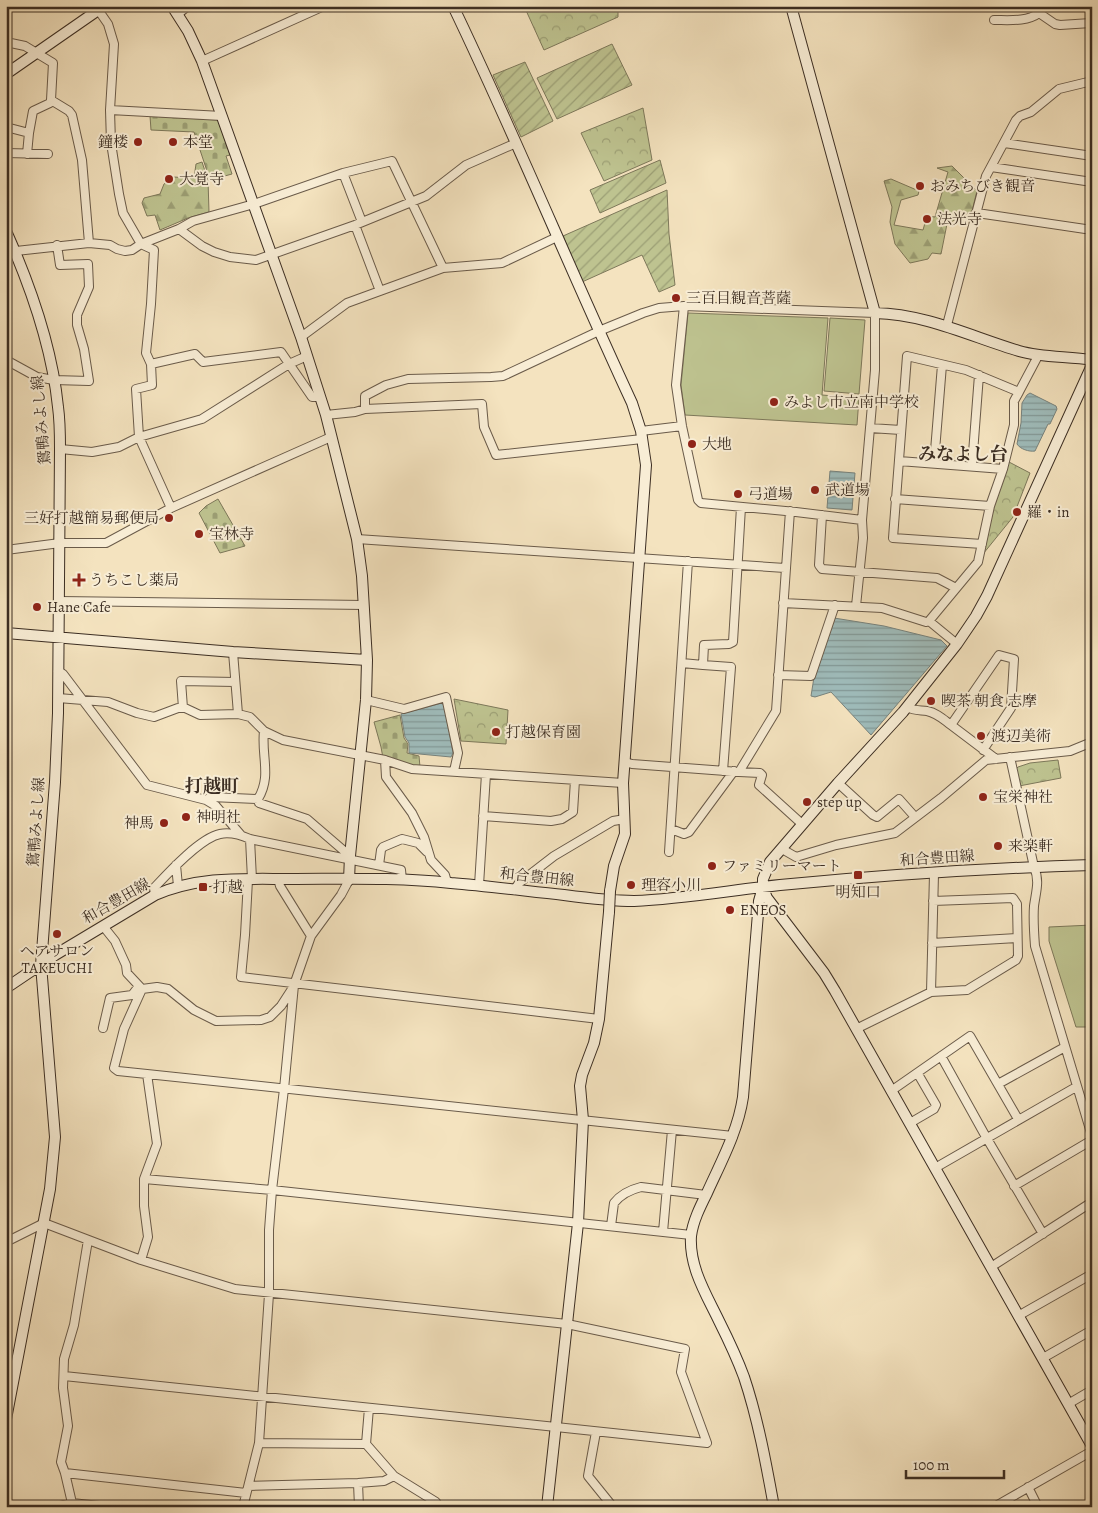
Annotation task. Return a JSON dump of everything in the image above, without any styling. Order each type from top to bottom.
[{"type":"street","points":[[103,1028],[110,998],[132,995],[140,987],[168,989],[194,1010],[216,1021],[261,1020],[270,1017],[281,1006],[294,985],[311,936],[341,895],[349,880],[366,700],[367,660],[364,605],[357,539],[326,416],[301,337],[202,61],[175,10],[188,6]]},
{"type":"street","points":[[202,61],[324,6]]},
{"type":"street","points":[[453,6],[632,403],[642,435],[646,465],[623,783],[625,834],[614,866],[610,892],[599,1019],[594,1043],[582,1075],[580,1086],[583,1120],[578,1223],[546,1507]]},
{"type":"street","points":[[791,6],[875,313],[875,370],[856,606]]},
{"type":"street","points":[[6,74],[101,9],[114,44],[110,110],[111,143],[118,194],[123,213],[141,244],[154,250],[152,304],[146,353],[152,364],[152,385],[136,390],[139,437],[171,508]]},
{"type":"street","points":[[994,20],[1034,17],[1040,10],[1055,24],[1091,23]]},
{"type":"street","points":[[6,42],[25,46],[53,63],[51,100],[50,103],[33,110],[27,154]]},
{"type":"street","points":[[947,325],[986,176],[1020,116],[1031,112],[1059,89],[1092,81]]},
{"type":"street","points":[[51,100],[69,111],[72,115],[82,160],[89,243]]},
{"type":"street","points":[[110,110],[222,116]]},
{"type":"street","points":[[6,127],[29,134]]},
{"type":"street","points":[[179,229],[202,246],[214,252],[230,257],[256,260],[359,223],[426,196],[466,165],[516,143]]},
{"type":"street","points":[[1004,143],[1092,156]]},
{"type":"street","points":[[6,153],[48,154]]},
{"type":"street","points":[[12,251],[89,243],[110,244],[117,249],[132,250],[141,244],[179,229],[192,220],[254,204],[343,173],[392,161],[443,268]]},
{"type":"street","points":[[991,167],[1092,182]]},
{"type":"street","points":[[343,173],[380,291]]},
{"type":"street","points":[[977,213],[1092,230]]},
{"type":"street","name":"鴛鴨みよし線","points":[[6,231],[12,251],[31,291],[41,325],[54,380],[58,407],[60,449],[58,698],[55,782],[40,965],[55,1137],[52,1179],[6,1419]]},
{"type":"street","points":[[301,337],[347,303],[443,268],[502,263],[557,237]]},
{"type":"street","points":[[6,360],[37,377],[54,380],[89,381],[83,342],[77,326],[77,315],[89,287],[88,264],[60,265],[57,246]]},
{"type":"street","points":[[684,306],[676,385],[682,426],[698,500],[701,504],[790,511],[862,520]]},
{"type":"street","points":[[365,409],[366,396],[386,385],[408,379],[491,378],[503,376],[599,332],[659,308],[684,306],[886,313],[947,325],[1038,356],[1092,360]]},
{"type":"street","points":[[152,364],[195,354],[203,362],[281,352],[312,397],[320,396]]},
{"type":"street","points":[[60,449],[92,452],[119,446],[139,437],[202,419],[289,364],[307,356]]},
{"type":"street","points":[[982,544],[893,538],[907,356],[979,375],[1019,392]]},
{"type":"street","points":[[929,621],[978,562],[990,506],[1003,470],[1014,425],[1014,401],[1038,356]]},
{"type":"street","points":[[934,462],[942,364]]},
{"type":"street","points":[[774,1507],[754,1410],[744,1377],[699,1280],[692,1255],[691,1235],[696,1217],[733,1136],[740,1115],[759,901],[763,888],[763,878],[770,862],[907,708],[958,644],[976,616],[987,596],[1092,365]]},
{"type":"street","points":[[972,466],[979,375]]},
{"type":"street","points":[[326,416],[365,409],[482,404],[484,427],[496,455],[642,435],[682,426]]},
{"type":"street","points":[[870,428],[901,430]]},
{"type":"street","points":[[6,550],[60,543],[106,542],[171,508],[331,437]]},
{"type":"street","points":[[899,461],[934,462],[1003,470]]},
{"type":"street","points":[[895,499],[990,506]]},
{"type":"street","points":[[703,665],[704,645],[729,644],[732,642],[741,507]]},
{"type":"street","points":[[670,829],[684,834],[689,832],[737,772],[776,711],[790,511]]},
{"type":"street","points":[[822,515],[820,568],[937,578],[956,588]]},
{"type":"street","points":[[357,539],[786,568]]},
{"type":"street","points":[[669,852],[688,561]]},
{"type":"street","points":[[59,601],[364,605]]},
{"type":"street","points":[[783,603],[882,608],[926,622],[929,621],[958,644]]},
{"type":"street","points":[[778,676],[811,676],[835,605]]},
{"type":"street","points":[[6,633],[233,652],[367,660]]},
{"type":"street","points":[[233,652],[238,714]]},
{"type":"street","points":[[951,725],[996,658],[999,655],[1014,659],[1011,708],[983,750]]},
{"type":"street","points":[[682,664],[731,667],[723,771]]},
{"type":"street","points":[[58,671],[64,674],[147,785],[206,800],[216,806],[231,830],[250,839],[401,870],[402,880]]},
{"type":"street","points":[[184,708],[180,681],[235,682]]},
{"type":"street","points":[[366,700],[404,709],[446,697],[458,752],[454,771]]},
{"type":"street","points":[[58,698],[108,702],[137,714],[154,717],[178,708],[184,708],[200,715],[238,714],[250,717],[264,731],[290,742],[385,760],[412,769],[623,783]]},
{"type":"street","points":[[907,708],[937,714],[996,759]]},
{"type":"street","points":[[264,731],[262,746],[267,770],[262,792],[258,799],[259,804],[307,819],[350,858]]},
{"type":"street","points":[[782,849],[796,857],[836,845],[887,836],[895,833],[941,798],[986,760],[1070,751],[1092,742]]},
{"type":"street","points":[[1010,757],[1037,875],[1038,883],[1033,928],[1035,946],[1092,1138],[1014,1186]]},
{"type":"street","points":[[385,760],[386,777],[412,813],[424,837],[428,853],[434,865],[445,875],[446,882]]},
{"type":"street","points":[[625,762],[674,768],[760,773],[762,775],[759,785],[802,824]]},
{"type":"street","points":[[479,885],[486,774]]},
{"type":"street","points":[[483,816],[551,821],[562,819],[573,812],[575,780]]},
{"type":"street","points":[[838,784],[873,815],[876,816],[898,798],[915,817]]},
{"type":"street","points":[[206,800],[211,797],[258,799]]},
{"type":"street","points":[[514,890],[519,883],[554,856],[613,821],[625,819]]},
{"type":"street","points":[[155,895],[154,888],[176,865],[212,836],[231,830]]},
{"type":"street","points":[[250,839],[250,880],[241,977],[294,985],[599,1019]]},
{"type":"street","points":[[380,865],[380,850],[402,839],[418,843],[428,853]]},
{"type":"street","points":[[176,865],[178,886]]},
{"type":"street","name":"和合豊田線","points":[[6,988],[40,965],[155,895],[194,882],[278,879],[402,880],[446,882],[603,900],[634,901],[858,878],[1092,865]]},
{"type":"street","points":[[931,992],[934,874]]},
{"type":"street","points":[[278,879],[280,886],[311,936]]},
{"type":"street","points":[[763,888],[767,898],[824,973],[1092,1446]]},
{"type":"street","points":[[856,1030],[931,992],[967,990],[1016,960],[1018,956],[1017,904],[1013,898],[933,901]]},
{"type":"street","points":[[103,926],[114,941],[126,965],[127,973],[140,987]]},
{"type":"street","points":[[932,943],[1017,938]]},
{"type":"street","points":[[243,1507],[260,1442],[269,1294],[269,1230],[294,985]]},
{"type":"street","points":[[140,987],[124,1029],[114,1068],[118,1070],[733,1136]]},
{"type":"street","points":[[891,1091],[970,1036],[1018,1119]]},
{"type":"street","points":[[998,1084],[1065,1047]]},
{"type":"street","points":[[941,1056],[986,1138],[1043,1234]]},
{"type":"street","points":[[140,1260],[148,1237],[144,1206],[144,1179],[157,1144],[147,1074]]},
{"type":"street","points":[[910,1123],[934,1109],[936,1105],[918,1074]]},
{"type":"street","points":[[935,1168],[1076,1087]]},
{"type":"street","points":[[663,1232],[672,1130]]},
{"type":"street","points":[[144,1179],[272,1190],[691,1235]]},
{"type":"street","points":[[611,1226],[614,1203],[626,1192],[641,1187],[706,1195]]},
{"type":"street","points":[[991,1267],[1092,1202]]},
{"type":"street","points":[[6,1242],[44,1223],[140,1260],[235,1289],[567,1324],[685,1349],[681,1372],[707,1444],[556,1426],[64,1376]]},
{"type":"street","points":[[72,1503],[66,1473],[61,1462],[68,1426],[63,1388],[64,1359],[74,1325],[88,1240]]},
{"type":"street","points":[[1018,1316],[1092,1274]]},
{"type":"street","points":[[1043,1358],[1092,1330]]},
{"type":"street","points":[[1068,1404],[1092,1390]]},
{"type":"street","points":[[369,1408],[366,1444],[394,1476],[436,1502],[436,1507]]},
{"type":"street","points":[[596,1432],[588,1476],[613,1507]]},
{"type":"street","points":[[260,1442],[366,1444]]},
{"type":"street","points":[[994,1507],[1092,1451]]},
{"type":"street","points":[[66,1473],[248,1489],[384,1481],[394,1476]]},
{"type":"street","points":[[358,1483],[359,1507]]},
{"type":"street","points":[[1028,1487],[1038,1507]]},
{"type":"street","points":[[55,1507],[72,1503],[109,1507]]},
{"type":"green space","points":[[524,6],[618,6],[618,17],[544,50]]},
{"type":"green space","points":[[612,44],[632,85],[557,119],[537,78]]},
{"type":"green space","points":[[525,62],[553,121],[521,137],[493,75]]},
{"type":"green space","points":[[643,108],[652,160],[604,181],[581,133]]},
{"type":"green space","points":[[150,116],[218,120],[230,155],[226,156],[232,174],[210,180],[194,132],[151,130]]},
{"type":"green space","points":[[660,160],[666,183],[600,213],[590,190]]},
{"type":"green space","points":[[202,162],[208,180],[209,212],[188,218],[160,230],[155,215],[147,216],[142,203],[144,198],[160,194],[164,184],[173,177],[194,178],[196,164]]},
{"type":"green space","points":[[952,166],[977,191],[972,211],[947,224],[941,254],[932,253],[928,259],[910,263],[895,244],[890,222],[892,207],[884,181],[891,179],[919,191],[918,195],[901,200],[894,225],[923,230],[927,216],[935,217],[948,172],[937,168]]},
{"type":"green space","points":[[667,190],[669,234],[675,285],[659,292],[642,255],[582,282],[563,236]]},
{"type":"green space","points":[[688,313],[828,318],[822,395],[859,398],[857,425],[685,415],[681,385]]},
{"type":"green space","points":[[830,318],[865,320],[859,394],[824,391]]},
{"type":"green space","points":[[1009,462],[1030,473],[1013,517],[983,554],[994,507]]},
{"type":"green space","points":[[218,499],[245,546],[220,553],[199,513]]},
{"type":"green space","points":[[454,699],[508,710],[506,744],[461,741]]},
{"type":"green space","points":[[400,715],[404,738],[408,744],[407,753],[419,756],[420,767],[412,767],[383,758],[374,722]]},
{"type":"green space","points":[[1058,760],[1061,778],[1019,786],[1016,769],[1018,767],[1030,763]]},
{"type":"green space","points":[[1092,925],[1092,1027],[1076,1027],[1049,941],[1049,927]]},
{"type":"water","points":[[1030,393],[1056,406],[1057,409],[1035,451],[1027,451],[1017,444],[1022,403]]},
{"type":"water","points":[[830,471],[855,473],[852,510],[827,508]]},
{"type":"water","points":[[834,618],[884,626],[941,640],[947,646],[871,735],[831,692],[815,697],[811,696],[815,671]]},
{"type":"water","points":[[442,703],[445,707],[453,753],[451,757],[409,753],[409,743],[405,737],[401,714]]},
{"type":"waterway","points":[[6,1232],[7,1239]]},
{"type":"place","name":"鐘楼","points":[[138,142]]},
{"type":"place","name":"本堂","points":[[173,142]]},
{"type":"place","name":"大覚寺","points":[[169,179]]},
{"type":"place","name":"おみちびき観音","points":[[920,186]]},
{"type":"place","name":"法光寺","points":[[927,219]]},
{"type":"place","name":"三百目観音菩薩","points":[[676,298]]},
{"type":"place","name":"みよし市立南中学校","points":[[774,402]]},
{"type":"place","name":"大地","points":[[692,444]]},
{"type":"place","name":"武道場","points":[[815,490]]},
{"type":"place","name":"弓道場","points":[[738,494]]},
{"type":"place","name":"羅・in","points":[[1017,512]]},
{"type":"place","name":"三好打越簡易郵便局","points":[[169,518]]},
{"type":"place","name":"宝林寺","points":[[199,534]]},
{"type":"place","name":"うちこし薬局","points":[[79,580]]},
{"type":"place","name":"Hane Cafe","points":[[37,607]]},
{"type":"place","name":"喫茶 朝食 志摩","points":[[931,701]]},
{"type":"place","name":"打越保育園","points":[[496,732]]},
{"type":"place","name":"渡辺美術","points":[[981,736]]},
{"type":"place","name":"宝栄神社","points":[[983,797]]},
{"type":"place","name":"step up","points":[[807,802]]},
{"type":"place","name":"神明社","points":[[186,817]]},
{"type":"place","name":"神馬","points":[[164,823]]},
{"type":"place","name":"来楽軒","points":[[998,846]]},
{"type":"place","name":"ファミリーマート","points":[[712,866]]},
{"type":"place","name":"明知口","points":[[858,875]]},
{"type":"place","name":"理容小川","points":[[631,885]]},
{"type":"place","name":"打越","points":[[203,887]]},
{"type":"place","name":"ENEOS","points":[[730,910]]},
{"type":"place","name":"ヘアサロン TAKEUCHI","points":[[57,934]]},
{"type":"district","name":"みなよし台","points":[[963,454]]},
{"type":"district","name":"打越町","points":[[212,786]]}]
